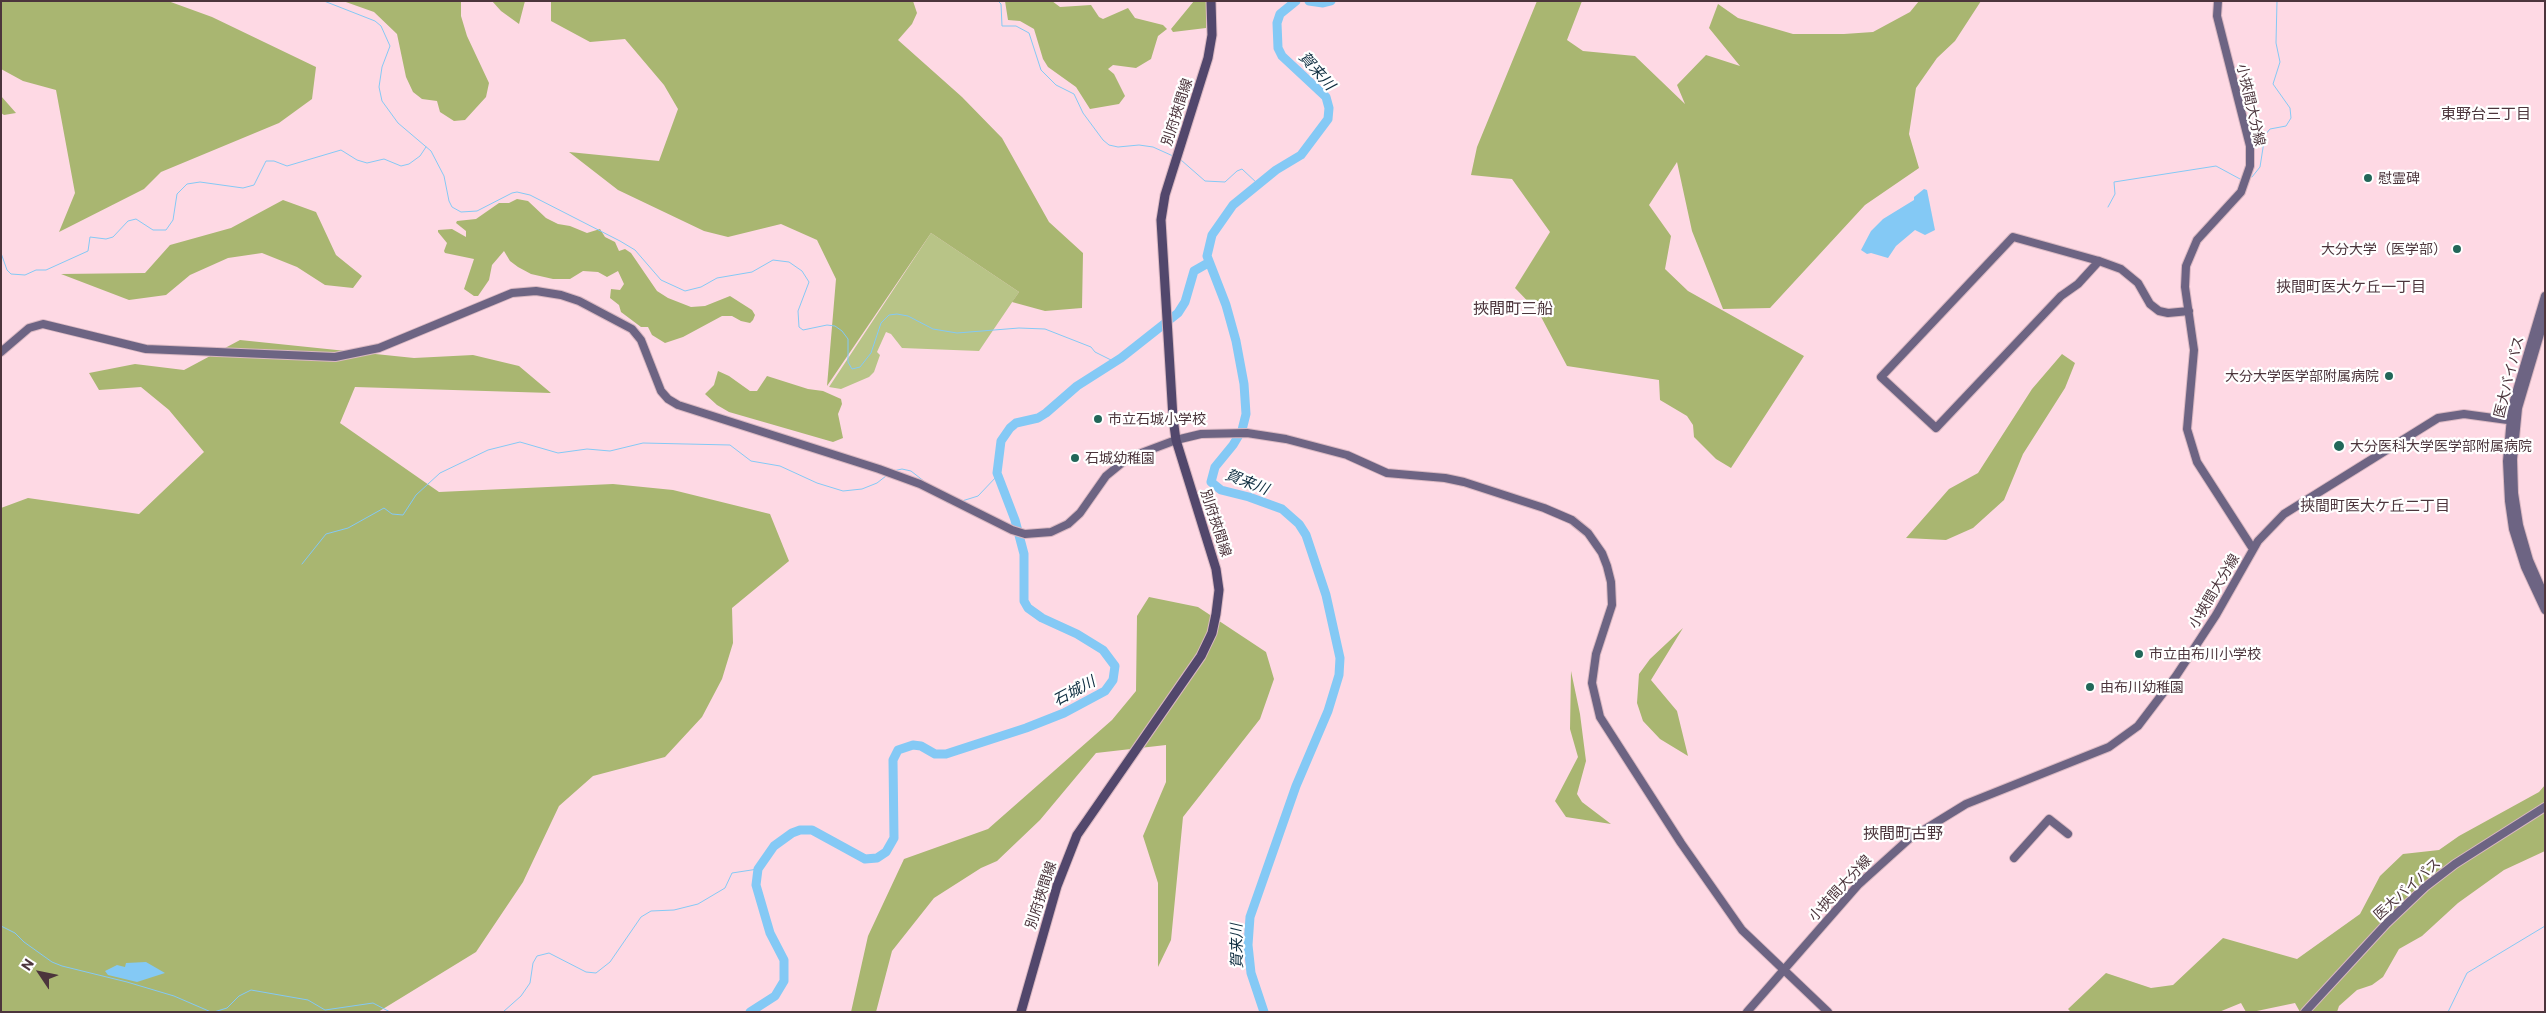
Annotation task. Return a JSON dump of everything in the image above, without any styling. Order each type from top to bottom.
[{"type":"main road","name":"別府挾間線","points":[[1021,1012],[1057,886],[1077,835],[1201,656],[1212,633],[1219,590],[1216,569],[1176,440],[1161,220],[1165,195],[1208,58],[1212,35],[1211,1]]},
{"type":"street","name":"小挾間大分線","points":[[1747,1012],[1867,875],[1890,854],[1924,829],[1957,808],[1993,792],[2109,747],[2138,726],[2176,676],[2211,622],[2253,549],[2209,482],[2189,440],[2187,416],[2194,350],[2185,280],[2188,256],[2197,240],[2241,192],[2250,166],[2250,146],[2217,16],[2218,1]]},
{"type":"street","points":[[2099,262],[2078,284],[2060,296],[1936,428],[1881,377],[2013,237],[2099,262],[2121,269],[2130,275],[2150,304],[2159,311],[2168,313],[2189,311]]},
{"type":"street","points":[[1,352],[29,328],[43,324],[123,345],[154,350],[335,357],[379,348],[512,293],[536,291],[561,295],[579,301],[632,329],[641,340],[661,391],[668,399],[678,405],[920,484],[1012,530],[1035,534],[1051,532],[1068,524],[1080,513],[1106,476],[1128,458],[1176,440],[1201,434],[1262,434],[1347,456],[1387,473],[1464,482],[1544,508],[1572,520],[1588,533],[1602,553],[1612,582],[1612,604],[1596,654],[1592,683],[1600,717],[1722,904],[1742,930],[1828,1012]]},
{"type":"street","name":"医大バイパス","points":[[2545,296],[2517,386],[2507,476],[2512,520],[2525,567],[2545,610]]},
{"type":"street","name":"医大バイパス","points":[[2545,317],[2513,421],[2513,475],[2516,510],[2523,542],[2545,597]]},
{"type":"street","points":[[2253,549],[2267,530],[2284,514],[2431,421],[2449,414],[2460,414],[2513,421]]},
{"type":"street","name":"医大バイパス","points":[[2305,1012],[2386,923],[2425,887],[2455,864],[2545,807]]},
{"type":"street","points":[[2014,858],[2049,819],[2068,834]]},
{"type":"green space","points":[[1,1],[168,1],[212,17],[316,67],[312,99],[279,123],[161,172],[144,189],[59,232],[75,193],[56,90],[23,81],[1,69]]},
{"type":"green space","points":[[343,1],[461,1],[461,16],[467,36],[489,83],[486,97],[465,120],[454,121],[440,112],[437,101],[422,99],[413,92],[406,77],[397,34],[374,12]]},
{"type":"green space","points":[[492,1],[525,1],[519,24],[501,11]]},
{"type":"green space","points":[[551,1],[913,1],[917,13],[912,24],[898,40],[962,97],[1002,138],[1049,222],[1083,253],[1082,308],[1045,311],[1012,302],[1019,292],[931,233],[827,386],[836,279],[817,240],[781,224],[728,237],[704,231],[618,190],[569,152],[659,161],[678,109],[664,85],[625,39],[590,42],[551,21]]},
{"type":"green space","points":[[1005,1],[1052,1],[1060,7],[1091,5],[1099,17],[1103,19],[1128,8],[1135,18],[1163,25],[1167,29],[1158,36],[1151,59],[1136,68],[1113,65],[1108,69],[1114,74],[1125,96],[1119,104],[1090,109],[1076,87],[1048,67],[1043,59],[1034,29],[1020,21],[1008,20]]},
{"type":"green space","points":[[1194,1],[1206,1],[1206,28],[1173,32],[1171,29]]},
{"type":"green space","points":[[1537,1],[1582,1],[1567,40],[1583,51],[1635,56],[1685,104],[1677,85],[1706,55],[1740,66],[1709,28],[1718,4],[1738,18],[1793,34],[1844,34],[1873,32],[1910,12],[1919,1],[1981,1],[1955,41],[1937,58],[1916,88],[1909,134],[1919,168],[1865,205],[1770,308],[1723,309],[1692,231],[1677,162],[1649,205],[1671,236],[1665,269],[1688,291],[1804,356],[1731,468],[1716,459],[1694,437],[1693,425],[1687,416],[1660,400],[1659,380],[1567,366],[1539,313],[1515,288],[1550,232],[1512,179],[1471,175],[1477,147]]},
{"type":"green space","points":[[1,96],[16,113],[4,115],[1,113]]},
{"type":"green space","points":[[517,199],[528,201],[546,218],[558,224],[570,226],[587,233],[600,229],[605,237],[615,242],[619,251],[625,249],[631,253],[657,291],[668,298],[691,307],[705,306],[730,296],[752,310],[755,315],[753,320],[750,323],[732,316],[722,316],[683,337],[665,343],[652,335],[648,327],[641,327],[621,312],[619,305],[610,298],[611,289],[620,290],[624,284],[618,271],[607,277],[598,272],[583,271],[570,279],[553,279],[531,274],[518,267],[510,261],[504,251],[492,265],[489,280],[478,296],[474,296],[464,289],[474,259],[445,253],[447,243],[438,230],[452,229],[466,237],[466,231],[456,223],[457,221],[476,219],[499,203],[509,203]]},
{"type":"green space","points":[[283,200],[316,212],[336,255],[362,276],[353,288],[325,285],[297,267],[262,253],[228,258],[190,275],[166,295],[129,300],[61,274],[145,273],[170,245],[231,228]]},
{"type":"green space","points":[[931,233],[1019,292],[979,351],[902,348],[891,334],[886,332],[877,352],[880,355],[874,372],[869,377],[841,389],[829,387]]},
{"type":"green space","points":[[240,340],[414,358],[473,355],[519,366],[551,393],[355,387],[340,423],[439,492],[613,484],[673,490],[770,514],[789,561],[732,608],[733,643],[722,679],[702,717],[665,757],[593,776],[559,806],[523,882],[476,952],[378,1012],[1,1012],[1,508],[28,498],[139,514],[204,452],[169,410],[141,387],[99,390],[89,373],[135,364],[184,370]]},
{"type":"green space","points":[[2062,354],[2075,363],[2065,388],[2023,454],[2004,500],[1973,528],[1946,540],[1906,538],[1949,489],[1978,473],[2032,389]]},
{"type":"green space","points":[[718,371],[729,376],[750,391],[757,391],[767,376],[808,389],[823,391],[841,399],[842,404],[838,414],[843,438],[833,442],[729,412],[717,405],[705,394],[714,385]]},
{"type":"green space","points":[[1149,597],[1198,607],[1266,652],[1274,679],[1260,719],[1183,817],[1171,940],[1158,967],[1158,883],[1143,836],[1166,782],[1166,745],[1096,753],[1040,820],[997,861],[981,868],[934,898],[892,951],[876,1012],[851,1012],[868,936],[904,859],[988,829],[1112,720],[1136,691],[1137,616]]},
{"type":"green space","points":[[1683,628],[1651,680],[1677,711],[1688,756],[1660,739],[1643,721],[1637,703],[1639,674],[1650,659]]},
{"type":"green space","points":[[1571,671],[1580,714],[1586,761],[1577,794],[1582,802],[1611,824],[1566,817],[1555,801],[1578,757],[1570,729]]},
{"type":"green space","points":[[2545,785],[2545,851],[2504,870],[2458,903],[2422,936],[2399,949],[2383,977],[2372,985],[2357,990],[2339,1006],[2337,1012],[2300,1012],[2295,1003],[2252,1012],[2246,1012],[2241,1003],[2219,1012],[2071,1012],[2068,1009],[2106,973],[2151,988],[2173,985],[2223,938],[2297,959],[2360,914],[2380,876],[2403,854],[2439,850],[2459,836],[2539,792]]},
{"type":"water","points":[[1924,189],[1927,190],[1935,230],[1925,235],[1915,230],[1896,246],[1888,258],[1871,253],[1867,254],[1861,250],[1871,231],[1883,219],[1914,200],[1914,197]]},
{"type":"water","points":[[146,962],[165,973],[137,982],[108,975],[105,971],[117,965],[125,967],[126,963]]},
{"type":"waterway","points":[[324,1],[375,21],[381,26],[390,46],[382,67],[379,87],[382,101],[398,123],[431,151],[444,176],[449,201],[452,207],[461,212],[477,211],[512,193],[517,192],[530,195],[635,250],[661,280],[685,291],[701,287],[717,278],[752,272],[773,260],[789,262],[802,271],[809,282],[798,311],[799,327],[803,330],[827,325],[835,326],[842,331],[848,339],[848,362],[852,369],[860,367],[871,353],[881,323],[889,315],[897,314],[908,316],[933,329],[957,333],[1019,328],[1045,329],[1091,347],[1095,352],[1115,362]]},
{"type":"waterway","points":[[998,1],[1001,4],[1002,26],[1016,26],[1029,33],[1041,70],[1056,85],[1074,94],[1083,113],[1103,140],[1109,145],[1118,147],[1139,145],[1153,147],[1173,156]]},
{"type":"waterway","name":"賀来川","points":[[1264,1012],[1251,973],[1248,945],[1250,917],[1296,786],[1328,711],[1339,675],[1340,658],[1326,595],[1306,535],[1299,524],[1282,509],[1249,497],[1221,490],[1211,482],[1215,467],[1233,445],[1242,430],[1246,414],[1244,384],[1236,341],[1226,305],[1207,256],[1212,235],[1233,205],[1276,170],[1301,155],[1328,119],[1329,108],[1326,97],[1282,56],[1278,48],[1277,23],[1280,14],[1296,1]]},
{"type":"waterway","name":"賀来川","points":[[1309,1],[1323,3],[1331,1]]},
{"type":"waterway","points":[[2252,177],[2260,167],[2265,135],[2270,129],[2286,126],[2291,118],[2290,108],[2273,84],[2280,62],[2276,43],[2277,1]]},
{"type":"waterway","points":[[1,253],[7,270],[11,274],[25,275],[36,270],[46,270],[88,251],[90,237],[106,239],[113,237],[128,221],[136,219],[153,230],[166,230],[173,220],[177,194],[187,184],[200,182],[243,188],[254,185],[266,161],[274,161],[287,166],[341,150],[357,160],[367,163],[384,159],[401,166],[409,164],[420,156],[426,147]]},
{"type":"waterway","points":[[1181,160],[1205,181],[1225,182],[1242,169],[1258,184]]},
{"type":"waterway","points":[[2108,207],[2115,194],[2114,182],[2216,166],[2240,179]]},
{"type":"waterway","name":"石城川","points":[[750,1012],[775,996],[784,981],[784,960],[770,933],[756,885],[758,869],[774,846],[792,833],[800,830],[812,830],[865,859],[877,858],[886,852],[894,838],[893,760],[898,750],[913,745],[921,746],[935,754],[946,754],[1026,728],[1064,713],[1105,691],[1113,680],[1115,666],[1103,650],[1077,634],[1042,618],[1028,608],[1024,601],[1024,554],[1015,520],[997,473],[1001,441],[1016,423],[1038,418],[1046,413],[1077,386],[1121,358],[1178,313],[1185,302],[1194,271],[1208,263]]},
{"type":"waterway","points":[[302,564],[326,534],[348,528],[384,508],[392,514],[403,515],[416,495],[440,473],[488,450],[520,442],[558,453],[587,449],[610,451],[643,443],[730,445],[751,461],[780,466],[817,483],[843,491],[862,489],[877,483],[886,476]]},
{"type":"waterway","points":[[893,471],[902,469],[911,471],[925,482]]},
{"type":"waterway","points":[[962,501],[978,496],[998,475]]},
{"type":"waterway","points":[[937,496],[948,503]]},
{"type":"waterway","points":[[503,1012],[521,996],[530,983],[533,963],[537,956],[549,953],[586,972],[596,973],[610,962],[641,917],[651,911],[674,910],[698,904],[725,888],[732,873],[758,869]]},
{"type":"waterway","points":[[1,926],[15,933],[24,942],[52,962],[174,996],[211,1012]]},
{"type":"waterway","points":[[2448,1012],[2467,973],[2545,926]]},
{"type":"waterway","points":[[214,1012],[227,1008],[239,996],[251,990],[308,1000],[325,1010],[373,1003],[390,1012]]},
{"type":"waterway","points":[[441,1012],[461,1012]]},
{"type":"place","name":"慰霊碑","points":[[2368,178]]},
{"type":"place","name":"大分大学（医学部）","points":[[2457,249]]},
{"type":"place","name":"大分大学医学部附属病院","points":[[2389,376]]},
{"type":"place","name":"市立石城小学校","points":[[1098,419]]},
{"type":"place","name":"大分医科大学医学部附属病院","points":[[2339,446]]},
{"type":"place","name":"石城幼稚園","points":[[1075,458]]},
{"type":"place","name":"市立由布川小学校","points":[[2139,654]]},
{"type":"place","name":"由布川幼稚園","points":[[2090,687]]},
{"type":"district","name":"東野台三丁目","points":[[2486,114]]},
{"type":"district","name":"挾間町医大ケ丘一丁目","points":[[2351,287]]},
{"type":"district","name":"挾間町三船","points":[[1513,309]]},
{"type":"district","name":"挾間町医大ケ丘二丁目","points":[[2375,506]]},
{"type":"district","name":"挾間町古野","points":[[1903,834]]}]
